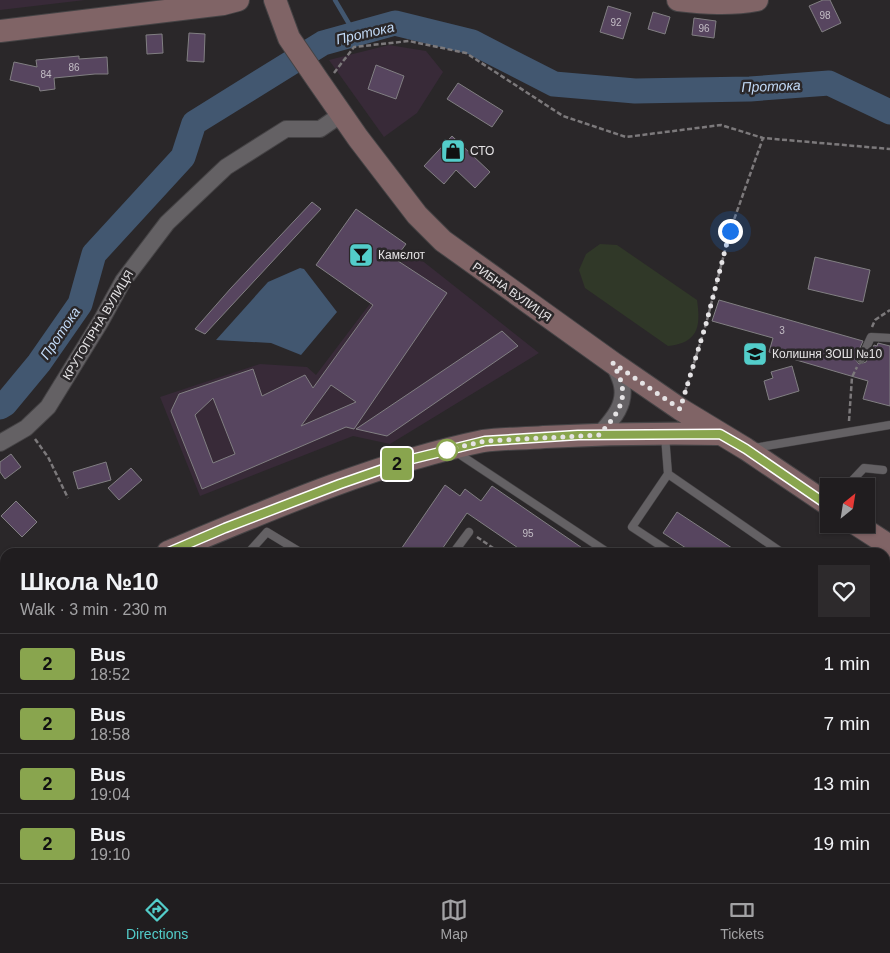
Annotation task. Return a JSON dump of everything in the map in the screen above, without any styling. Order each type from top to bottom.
[{"type":"street","points":[[0,31],[223,4],[238,0]]},
{"type":"street","name":"РИБНА ВУЛИЦЯ","points":[[275,0],[289,38],[320,84],[417,215],[435,234],[457,252],[613,363],[680,409],[746,449],[820,500]]},
{"type":"street","points":[[678,0],[712,4],[757,0]]},
{"type":"street","name":"КРУТОГІРНА ВУЛИЦЯ","points":[[0,442],[26,428],[48,407],[102,321],[123,282],[167,222],[226,167],[286,129],[320,129],[342,114]]},
{"type":"street","points":[[599,435],[622,404],[622,386],[613,363]]},
{"type":"street","points":[[178,548],[340,484],[412,459],[485,441],[665,433],[720,434]]},
{"type":"street","points":[[870,533],[890,546]]},
{"type":"lane","points":[[861,359],[871,338],[890,338]]},
{"type":"lane","points":[[746,449],[890,425]]},
{"type":"lane","points":[[664,548],[632,527],[668,474],[665,433]]},
{"type":"lane","points":[[452,449],[601,548]]},
{"type":"lane","points":[[855,478],[864,468],[883,470]]},
{"type":"lane","points":[[668,474],[775,548]]},
{"type":"lane","points":[[253,548],[267,532],[293,548]]},
{"type":"lane","points":[[457,548],[469,532]]},
{"type":"path","points":[[320,84],[354,47],[409,41],[466,53],[563,116],[626,137],[721,125],[763,138],[890,149]]},
{"type":"path","points":[[680,409],[706,324],[730,231],[763,138]]},
{"type":"path","points":[[26,428],[48,457],[68,498]]},
{"type":"path","points":[[469,532],[493,548]]},
{"type":"shaded area","points":[[0,0],[85,0],[0,10]]},
{"type":"shaded area","points":[[389,45],[426,51],[443,72],[417,113],[384,137],[329,60]]},
{"type":"shaded area","points":[[410,251],[539,353],[390,444],[353,436],[200,496],[160,397],[260,364],[307,367],[316,375]]},
{"type":"green space","points":[[600,244],[617,245],[697,300],[697,326],[691,337],[686,341],[668,346],[585,288],[579,270],[586,254]]},
{"type":"water","points":[[300,268],[304,269],[337,312],[301,355],[271,343],[216,340],[268,282]]},
{"type":"building","points":[[823,0],[830,0],[841,23],[822,32],[809,6]]},
{"type":"building","points":[[608,6],[631,13],[623,39],[600,32]]},
{"type":"building","points":[[653,12],[670,17],[665,34],[648,29]]},
{"type":"building","points":[[694,18],[716,21],[714,38],[692,35]]},
{"type":"building","points":[[189,33],[205,34],[204,62],[187,61]]},
{"type":"building","points":[[162,34],[163,53],[147,54],[146,35]]},
{"type":"building","points":[[79,56],[79,59],[107,57],[108,74],[54,78],[55,89],[40,91],[39,87],[10,80],[14,62],[37,67],[36,60]]},
{"type":"building","points":[[376,65],[404,76],[396,99],[368,89]]},
{"type":"building","points":[[458,83],[503,111],[492,127],[447,99]]},
{"type":"building","name":"СТО","points":[[452,136],[490,172],[475,188],[456,170],[444,184],[424,166]]},
{"type":"building","points":[[312,202],[321,209],[205,334],[195,329],[231,288]]},
{"type":"building","points":[[356,209],[406,244],[395,259],[447,293],[354,429],[346,427],[202,489],[171,411],[179,394],[253,369],[262,396],[305,375],[313,388],[373,305],[316,265]],"holes":[[[331,385],[356,402],[301,426]],[[213,398],[235,454],[213,463],[195,415]]]},
{"type":"building","points":[[815,257],[870,270],[863,302],[808,289]]},
{"type":"building","points":[[719,300],[863,341],[855,359],[859,364],[866,362],[874,345],[877,346],[878,343],[890,346],[890,406],[863,399],[868,381],[769,352],[773,338],[712,321]]},
{"type":"building","points":[[502,331],[518,346],[387,436],[356,429]]},
{"type":"building","points":[[792,366],[799,391],[769,400],[764,381],[773,378],[771,372]]},
{"type":"building","points":[[11,454],[21,467],[5,479],[0,472],[0,462]]},
{"type":"building","points":[[106,462],[111,480],[78,489],[73,472]]},
{"type":"building","points":[[131,468],[142,480],[119,500],[108,488]]},
{"type":"building","points":[[445,485],[460,496],[465,489],[481,501],[492,486],[582,548],[518,548],[467,513],[443,548],[402,548]]},
{"type":"building","points":[[16,501],[37,522],[22,537],[1,516]]},
{"type":"building","points":[[677,512],[732,548],[686,548],[663,533]]},
{"type":"waterway","points":[[335,0],[355,34]]},
{"type":"waterway","name":"Протока","points":[[0,407],[5,404],[39,363],[80,304],[94,254],[183,157],[194,123],[323,43],[395,23],[472,42],[554,84],[635,91],[750,89],[829,83],[890,112]]},
{"type":"bus line","name":"2","points":[[178,548],[340,484],[412,459],[485,441],[578,435],[720,434],[746,449],[820,500]]},
{"type":"place","name":"СТО","points":[[453,151]]},
{"type":"place","name":"Камєлот","points":[[361,255]]},
{"type":"place","name":"Колишня ЗОШ №10","points":[[755,354]]},
{"type":"route","points":[[447,450],[485,441],[599,435],[622,404],[622,386],[613,363],[680,409],[706,324],[730,231]]}]
